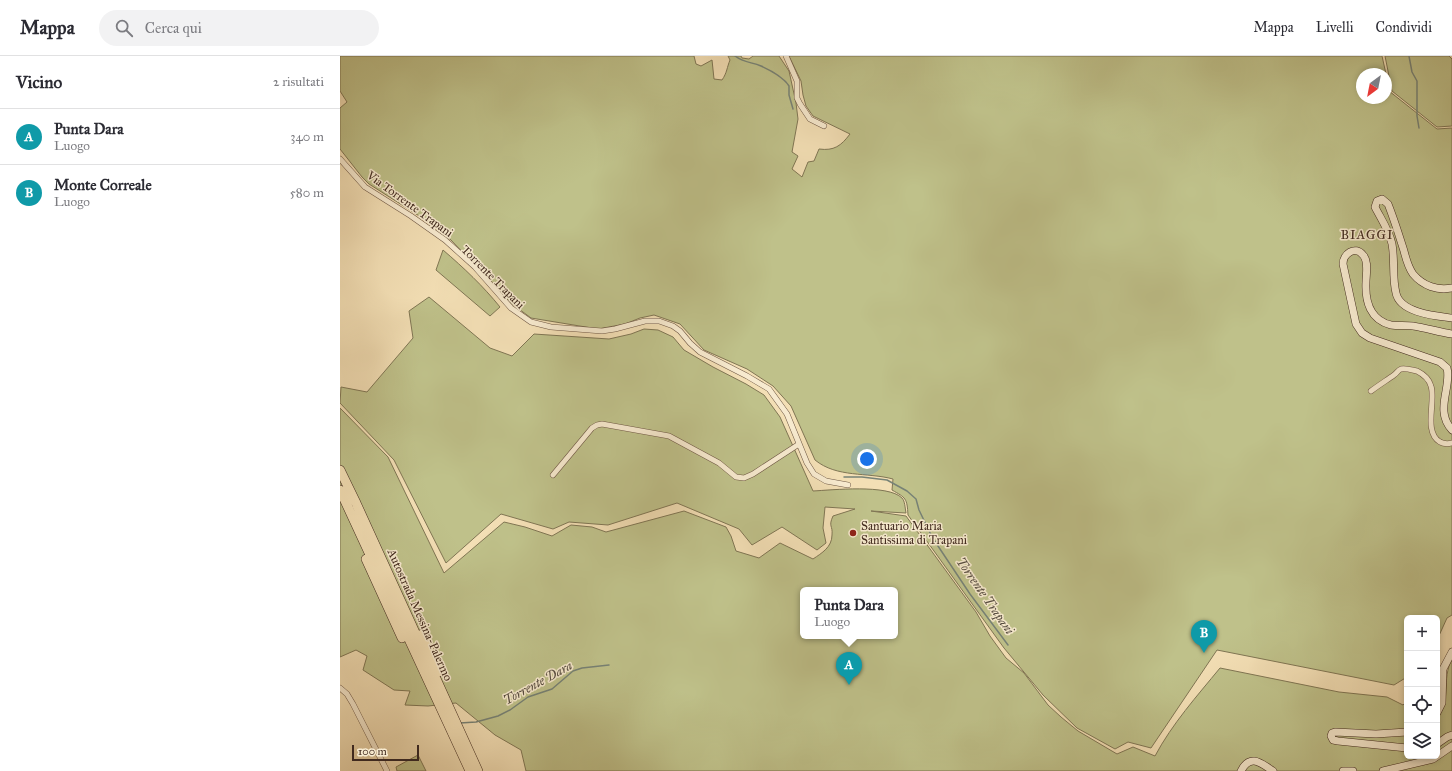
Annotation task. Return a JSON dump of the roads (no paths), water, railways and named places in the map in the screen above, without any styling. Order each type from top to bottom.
[{"type":"highway","name":"Autostrada Messina-Palermo","points":[[340,470],[360,523],[478,771]]},
{"type":"highway","name":"Autostrada Messina-Palermo","points":[[340,490],[352,504]]},
{"type":"highway","points":[[360,523],[359,536],[370,570],[463,771]]},
{"type":"highway","points":[[360,523],[380,543],[484,771]]},
{"type":"highway","name":"Autostrada Messina-Palermo","points":[[402,613],[470,771]]},
{"type":"main road","points":[[1452,288],[1442,290],[1435,288],[1422,281],[1414,274],[1408,264],[1388,204],[1382,199],[1377,201],[1376,207],[1388,229],[1392,243],[1396,291],[1398,298],[1404,304],[1422,314],[1452,318]]},
{"type":"main road","points":[[1452,334],[1436,332],[1416,326],[1392,325],[1376,317],[1370,310],[1366,299],[1365,256],[1355,250],[1348,252],[1345,256],[1343,264],[1355,321],[1362,333],[1370,338],[1440,362],[1447,368],[1448,377],[1445,413],[1447,422],[1452,430]]},
{"type":"main road","points":[[1440,707],[1442,703],[1443,669],[1452,652]]},
{"type":"main road","points":[[1404,732],[1376,734],[1335,732],[1332,733],[1331,736],[1332,739],[1336,741],[1404,748]]},
{"type":"main road","points":[[1440,742],[1447,737],[1452,736]]},
{"type":"main road","points":[[1383,771],[1433,759],[1452,746]]},
{"type":"main road","points":[[1241,771],[1245,764],[1254,761],[1261,763],[1273,771]]},
{"type":"main road","points":[[1343,771],[1354,771]]},
{"type":"street","points":[[786,56],[797,82],[797,98],[800,104],[810,119],[824,126]]},
{"type":"street","name":"Via Torrente Trapani","points":[[340,160],[365,187],[434,232],[459,253],[484,277],[511,308],[524,318],[542,326],[602,331],[645,321],[659,321],[673,326],[680,331],[700,352],[752,378],[769,389],[787,414],[798,444],[814,474],[826,482],[848,485]]},
{"type":"street","points":[[1371,390],[1403,369],[1418,372],[1426,377],[1431,384],[1432,391],[1431,418],[1434,437],[1443,443],[1452,444]]},
{"type":"street","points":[[554,475],[592,428],[602,424],[669,436],[719,463],[734,476],[741,478],[746,478],[753,474],[798,444]]},
{"type":"street","points":[[340,688],[347,694],[353,704],[387,771]]},
{"type":"waterway","points":[[735,56],[765,68],[784,80],[789,86],[789,95],[793,109]]},
{"type":"waterway","points":[[1409,56],[1412,72],[1417,81],[1417,116],[1419,128]]},
{"type":"waterway","name":"Torrente Trapani","points":[[844,477],[862,477],[887,480],[907,491],[916,499],[919,510],[932,537],[970,594],[1008,645]]},
{"type":"waterway","name":"Torrente Dara","points":[[460,723],[476,722],[498,716],[510,710],[528,697],[552,689],[573,671],[582,668],[609,665]]},
{"type":"place","name":"Santuario Maria Santissima di Trapani","points":[[853,533]]},
{"type":"place","name":"Monte Correale","points":[[1204,653]]},
{"type":"place","name":"Punta Dara","points":[[849,685]]},
{"type":"district","name":"BIAGGI","points":[[1367,235]]}]
